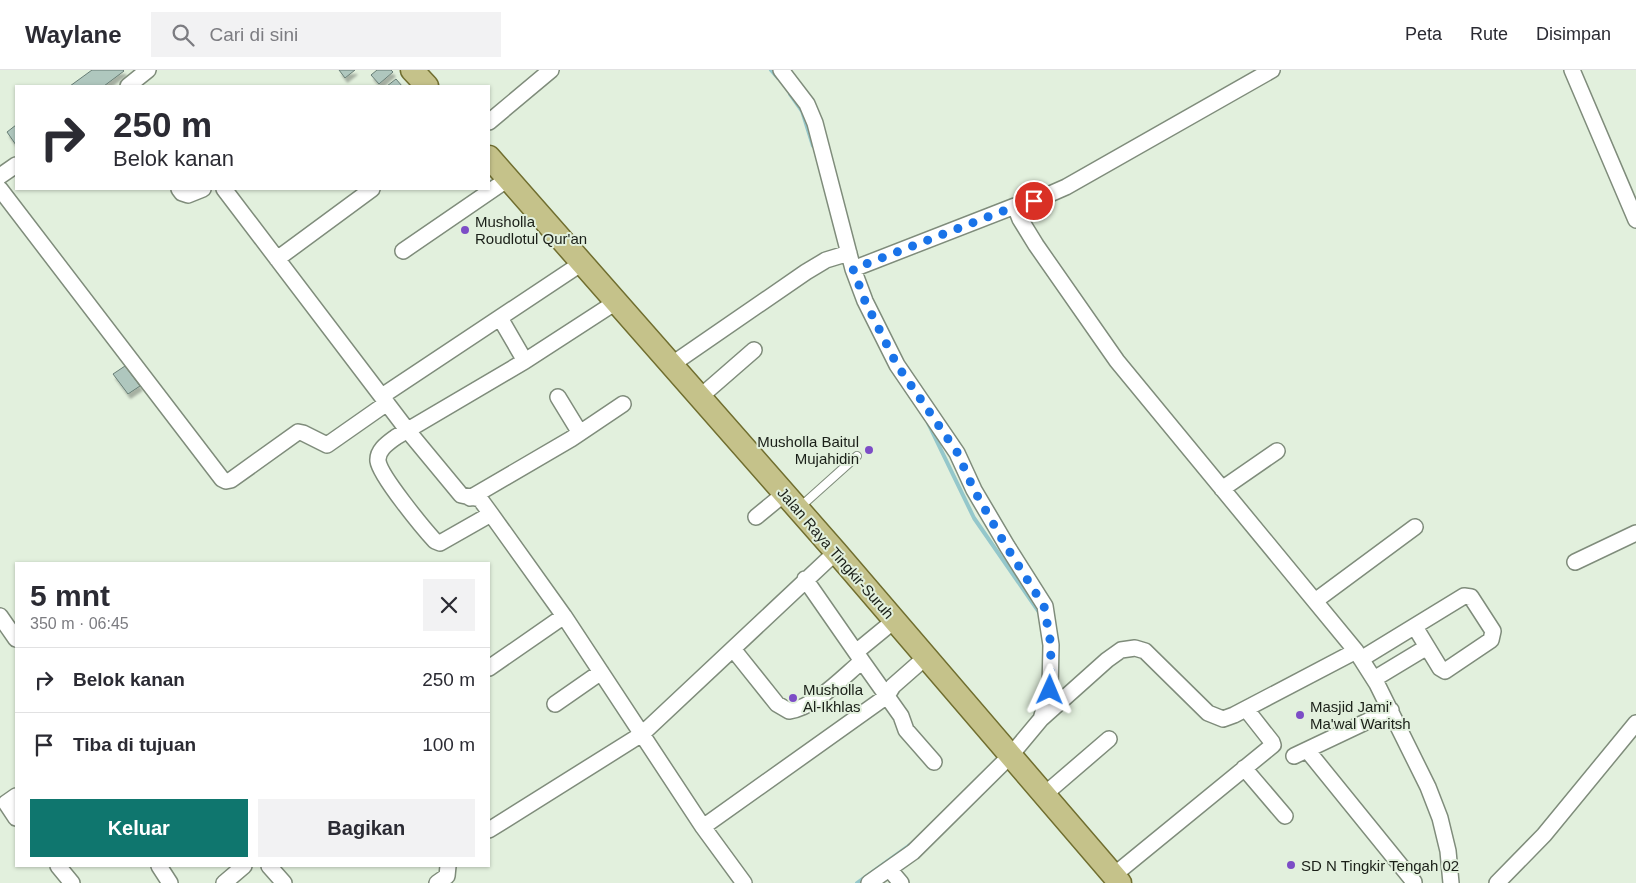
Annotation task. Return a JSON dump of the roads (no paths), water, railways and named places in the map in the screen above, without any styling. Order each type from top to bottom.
[{"type":"main road","name":"Jalan Raya Tingkir-Suruh","points":[[490,158],[836,552],[1117,879]]},
{"type":"street","points":[[129,85],[148,70]]},
{"type":"street","points":[[490,121],[552,70]]},
{"type":"street","points":[[781,70],[807,104],[815,123],[844,254],[853,269],[865,301],[897,365],[957,452],[974,490],[1006,546],[1044,606],[1051,645],[1050,690],[1041,719]]},
{"type":"street","points":[[853,269],[1016,206],[1034,201],[1066,187],[1272,70]]},
{"type":"street","points":[[1572,70],[1636,220]]},
{"type":"street","points":[[0,176],[15,166]]},
{"type":"street","points":[[403,251],[508,179]]},
{"type":"street","points":[[0,189],[222,479],[226,481],[231,480],[298,432],[303,432],[327,445],[385,400],[500,318],[582,263]]},
{"type":"street","points":[[180,190],[188,195],[200,190]]},
{"type":"street","points":[[225,190],[408,431],[461,495],[480,499],[564,616],[703,828],[744,883]]},
{"type":"street","points":[[277,258],[371,190]]},
{"type":"street","points":[[1016,206],[1020,219],[1036,245],[1106,346],[1358,655],[1374,679],[1428,787],[1440,818],[1448,851],[1451,883]]},
{"type":"street","points":[[671,365],[806,272],[844,254]]},
{"type":"street","points":[[491,514],[440,543],[435,541],[381,469],[378,460],[383,448],[396,437],[525,361],[616,302]]},
{"type":"street","points":[[500,318],[525,361]]},
{"type":"street","points":[[700,397],[754,350]]},
{"type":"street","points":[[558,397],[580,433]]},
{"type":"street","points":[[470,498],[580,433],[623,404]]},
{"type":"street","points":[[1222,489],[1277,451]]},
{"type":"street","points":[[756,517],[791,501]]},
{"type":"street","points":[[1314,601],[1415,528]]},
{"type":"street","points":[[1575,562],[1636,533]]},
{"type":"street","points":[[490,829],[642,734],[836,552]]},
{"type":"street","points":[[805,580],[901,716],[906,730],[934,762]]},
{"type":"street","points":[[869,883],[913,852],[1008,751],[1107,660],[1121,650],[1135,648],[1145,651],[1208,713],[1223,719],[1415,627],[1466,596],[1471,598],[1493,631],[1491,640],[1445,671],[1440,668],[1415,627]]},
{"type":"street","points":[[0,616],[15,638]]},
{"type":"street","points":[[490,667],[564,616]]},
{"type":"street","points":[[733,649],[778,704],[789,711],[800,710],[812,702],[895,620]]},
{"type":"street","points":[[1374,679],[1427,647]]},
{"type":"street","points":[[703,828],[887,696],[893,686],[926,657]]},
{"type":"street","points":[[555,704],[601,672]]},
{"type":"street","points":[[1117,879],[1273,745],[1246,708]]},
{"type":"street","points":[[1391,710],[1300,753],[1418,883]]},
{"type":"street","points":[[1496,883],[1544,835],[1636,723]]},
{"type":"street","points":[[1045,794],[1109,739]]},
{"type":"street","points":[[1244,768],[1284,816]]},
{"type":"street","points":[[7,799],[15,816]]},
{"type":"street","points":[[59,867],[72,883]]},
{"type":"street","points":[[160,867],[170,883]]},
{"type":"street","points":[[224,883],[243,867]]},
{"type":"street","points":[[270,867],[284,883]]},
{"type":"street","points":[[437,883],[447,876],[448,867]]},
{"type":"street","points":[[890,870],[901,883]]},
{"type":"lane","points":[[791,501],[857,456]]},
{"type":"waterway","points":[[771,70],[778,78]]},
{"type":"waterway","points":[[790,94],[802,111],[813,146]]},
{"type":"waterway","points":[[928,423],[974,518],[1039,612]]},
{"type":"waterway","points":[[857,883],[914,842]]},
{"type":"place","name":"Musholla Roudlotul Qur'an","points":[[465,230]]},
{"type":"place","name":"Musholla Baitul Mujahidin","points":[[869,450]]},
{"type":"place","name":"Musholla Al-Ikhlas","points":[[793,698]]},
{"type":"place","name":"Masjid Jami' Ma'wal Waritsh","points":[[1300,715]]},
{"type":"place","name":"SD N Tingkir Tengah 02","points":[[1291,865]]}]
